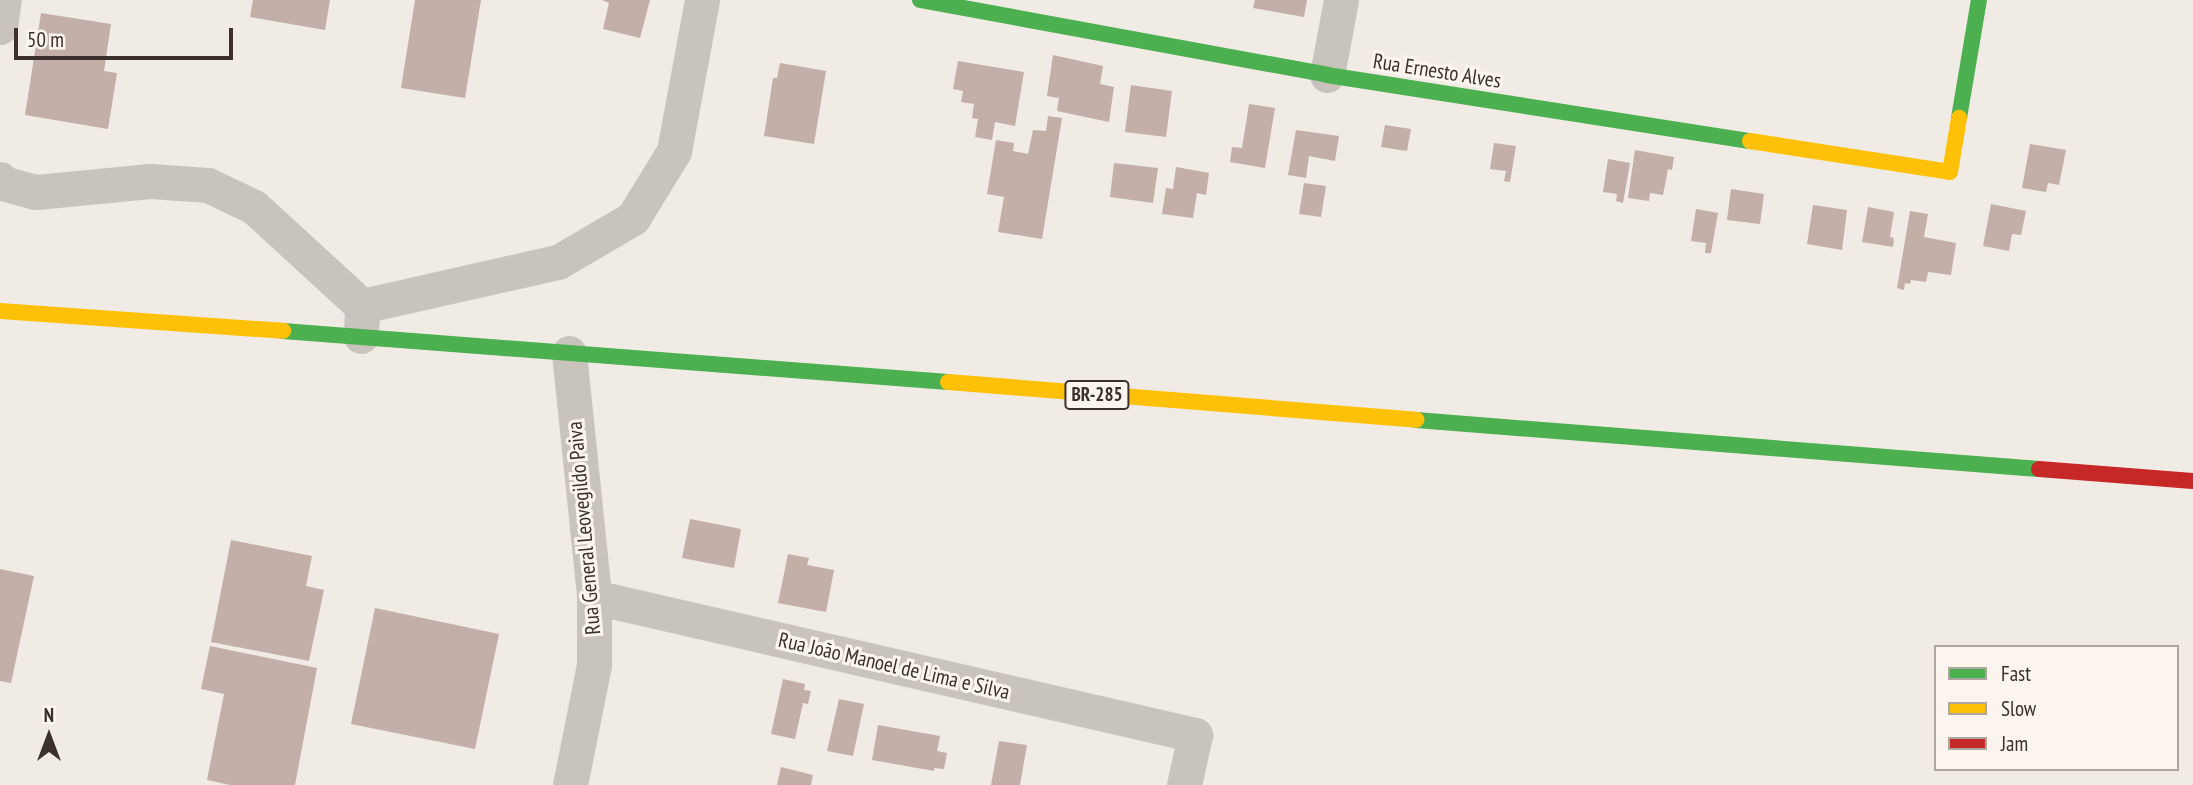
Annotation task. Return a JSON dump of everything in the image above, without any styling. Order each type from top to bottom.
[{"type":"main road","name":"Rua Ernesto Alves","points":[[920,0],[1327,75],[1950,172],[1979,0]]},
{"type":"main road","name":"BR-285","points":[[0,311],[362,321],[569,353],[2193,481]]},
{"type":"street","points":[[0,27],[4,0]]},
{"type":"street","points":[[0,179],[2,183],[36,192],[150,181],[208,185],[254,207],[362,321],[558,262],[633,218],[674,151],[702,0]]},
{"type":"street","points":[[1327,75],[1340,0]]},
{"type":"street","name":"Rua General Leovegildo Paiva","points":[[569,353],[594,597],[594,665],[570,785]]},
{"type":"street","name":"Rua João Manoel de Lima e Silva","points":[[594,597],[1195,735],[1184,785]]},
{"type":"building","points":[[253,0],[330,0],[325,30],[250,17]]},
{"type":"building","points":[[415,0],[481,0],[465,98],[401,88]]},
{"type":"building","points":[[602,0],[650,0],[640,38],[603,29],[609,3]]},
{"type":"building","points":[[1255,0],[1307,0],[1304,17],[1253,8]]},
{"type":"building","points":[[41,13],[111,24],[104,71],[117,73],[108,129],[25,115]]},
{"type":"building","points":[[1053,55],[1103,66],[1100,84],[1114,87],[1109,122],[1057,111],[1059,98],[1047,96]]},
{"type":"building","points":[[958,61],[1024,72],[1015,126],[995,122],[992,140],[975,137],[978,119],[972,118],[974,104],[961,102],[963,91],[953,89]]},
{"type":"building","points":[[780,63],[826,71],[814,144],[764,136],[773,78],[777,78]]},
{"type":"building","points":[[1131,85],[1172,91],[1166,137],[1125,132]]},
{"type":"building","points":[[1249,104],[1275,108],[1265,168],[1230,162],[1232,147],[1242,148]]},
{"type":"building","points":[[1048,116],[1062,118],[1042,239],[998,232],[1004,197],[987,194],[996,140],[1014,143],[1013,151],[1028,154],[1033,130],[1046,131]]},
{"type":"building","points":[[1385,125],[1411,129],[1407,151],[1381,147]]},
{"type":"building","points":[[1296,130],[1339,136],[1335,161],[1309,156],[1306,178],[1288,175]]},
{"type":"building","points":[[1494,143],[1516,146],[1510,182],[1504,181],[1506,171],[1490,169]]},
{"type":"building","points":[[2030,144],[2066,150],[2059,185],[2048,183],[2046,192],[2022,188]]},
{"type":"building","points":[[1635,150],[1674,157],[1672,170],[1668,169],[1663,195],[1650,193],[1649,201],[1628,198]]},
{"type":"building","points":[[1608,159],[1630,163],[1623,203],[1616,201],[1617,194],[1603,192]]},
{"type":"building","points":[[1114,163],[1158,168],[1153,203],[1110,197]]},
{"type":"building","points":[[1176,167],[1209,173],[1206,195],[1197,193],[1193,218],[1162,214],[1166,188],[1173,189]]},
{"type":"building","points":[[1304,183],[1326,186],[1321,217],[1299,214]]},
{"type":"building","points":[[1731,189],[1764,194],[1760,224],[1727,220]]},
{"type":"building","points":[[1991,204],[2026,211],[2021,235],[2012,234],[2009,251],[1983,246]]},
{"type":"building","points":[[1813,205],[1847,210],[1842,250],[1807,244]]},
{"type":"building","points":[[1868,207],[1894,212],[1890,237],[1894,238],[1893,247],[1862,242]]},
{"type":"building","points":[[1696,209],[1718,213],[1711,253],[1705,253],[1706,243],[1691,241]]},
{"type":"building","points":[[1910,211],[1928,214],[1924,237],[1956,243],[1951,275],[1928,272],[1926,282],[1911,280],[1910,284],[1905,283],[1904,290],[1897,288]]},
{"type":"building","points":[[690,519],[741,529],[734,568],[682,558]]},
{"type":"building","points":[[231,540],[312,556],[306,586],[324,590],[309,661],[211,642]]},
{"type":"building","points":[[788,554],[809,558],[807,565],[834,570],[826,612],[778,603]]},
{"type":"building","points":[[0,569],[34,576],[11,683],[0,681]]},
{"type":"building","points":[[375,608],[499,634],[475,749],[351,724]]},
{"type":"building","points":[[210,646],[317,668],[295,785],[230,785],[207,780],[224,694],[201,689]]},
{"type":"building","points":[[783,679],[805,684],[804,690],[811,691],[808,704],[803,703],[795,739],[771,734]]},
{"type":"building","points":[[839,699],[864,704],[853,756],[827,751]]},
{"type":"building","points":[[878,725],[940,736],[937,751],[947,753],[944,769],[934,768],[934,771],[872,760]]},
{"type":"building","points":[[999,741],[1027,745],[1020,785],[991,785]]},
{"type":"building","points":[[781,767],[813,775],[811,785],[777,785]]},
{"type":"traffic: fast","points":[[920,0],[1327,75],[1750,141]]},
{"type":"traffic: fast","points":[[1959,118],[1979,0]]},
{"type":"traffic: fast","points":[[283,331],[948,382]]},
{"type":"traffic: fast","points":[[1416,420],[2039,469]]},
{"type":"traffic: slow","points":[[1750,141],[1950,172],[1959,118]]},
{"type":"traffic: slow","points":[[0,311],[283,331]]},
{"type":"traffic: slow","points":[[948,382],[1416,420]]},
{"type":"traffic: jam","points":[[2039,469],[2193,481]]}]
